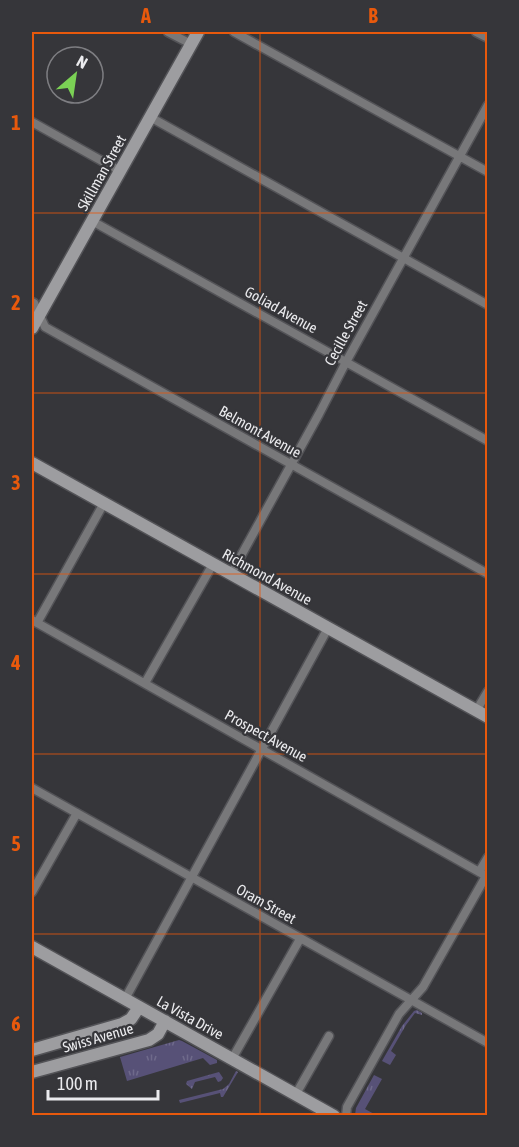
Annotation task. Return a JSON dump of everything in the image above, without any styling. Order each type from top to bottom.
[{"type":"street","points":[[168,32],[191,44]]},
{"type":"street","name":"Skillman Street","points":[[32,328],[198,32]]},
{"type":"street","points":[[234,32],[488,172]]},
{"type":"street","points":[[476,32],[488,38]]},
{"type":"street","name":"Cecille Street","points":[[231,574],[488,105]]},
{"type":"street","points":[[150,117],[488,305]]},
{"type":"street","points":[[32,122],[120,171]]},
{"type":"street","name":"Goliad Avenue","points":[[92,221],[488,441]]},
{"type":"street","name":"Belmont Avenue","points":[[32,302],[45,327],[488,574]]},
{"type":"street","name":"Richmond Avenue","points":[[32,463],[482,714]]},
{"type":"street","points":[[34,621],[104,503]]},
{"type":"street","points":[[145,683],[213,564]]},
{"type":"street","name":"Prospect Avenue","points":[[34,621],[484,875]]},
{"type":"street","points":[[125,999],[328,628]]},
{"type":"street","points":[[482,714],[488,691]]},
{"type":"street","name":"Oram Street","points":[[32,788],[488,1043]]},
{"type":"street","points":[[32,892],[76,813]]},
{"type":"street","points":[[346,1116],[347,1107],[399,1014],[423,987],[484,875],[488,857]]},
{"type":"street","points":[[232,1059],[300,939]]},
{"type":"street","name":"La Vista Drive","points":[[32,947],[334,1116]]},
{"type":"street","name":"Swiss Avenue","points":[[32,1050],[122,1024],[130,1019],[139,1007]]},
{"type":"street","name":"Swiss Avenue","points":[[32,1072],[149,1040],[158,1034],[165,1021]]},
{"type":"street","points":[[296,1094],[329,1036]]},
{"type":"green space","points":[[417,1010],[422,1015],[415,1013],[406,1025],[391,1051],[396,1055],[390,1065],[382,1061],[402,1026]]},
{"type":"green space","points":[[179,1040],[217,1060],[217,1063],[210,1065],[203,1058],[127,1081],[120,1057]]},
{"type":"green space","points":[[236,1071],[238,1072],[223,1097],[220,1093],[180,1103],[179,1100],[223,1089],[229,1084]]},
{"type":"green space","points":[[219,1072],[223,1078],[221,1081],[218,1082],[215,1077],[195,1082],[192,1089],[186,1084],[187,1081]]},
{"type":"green space","points":[[374,1075],[382,1079],[365,1109],[376,1115],[355,1115],[356,1108]]}]
